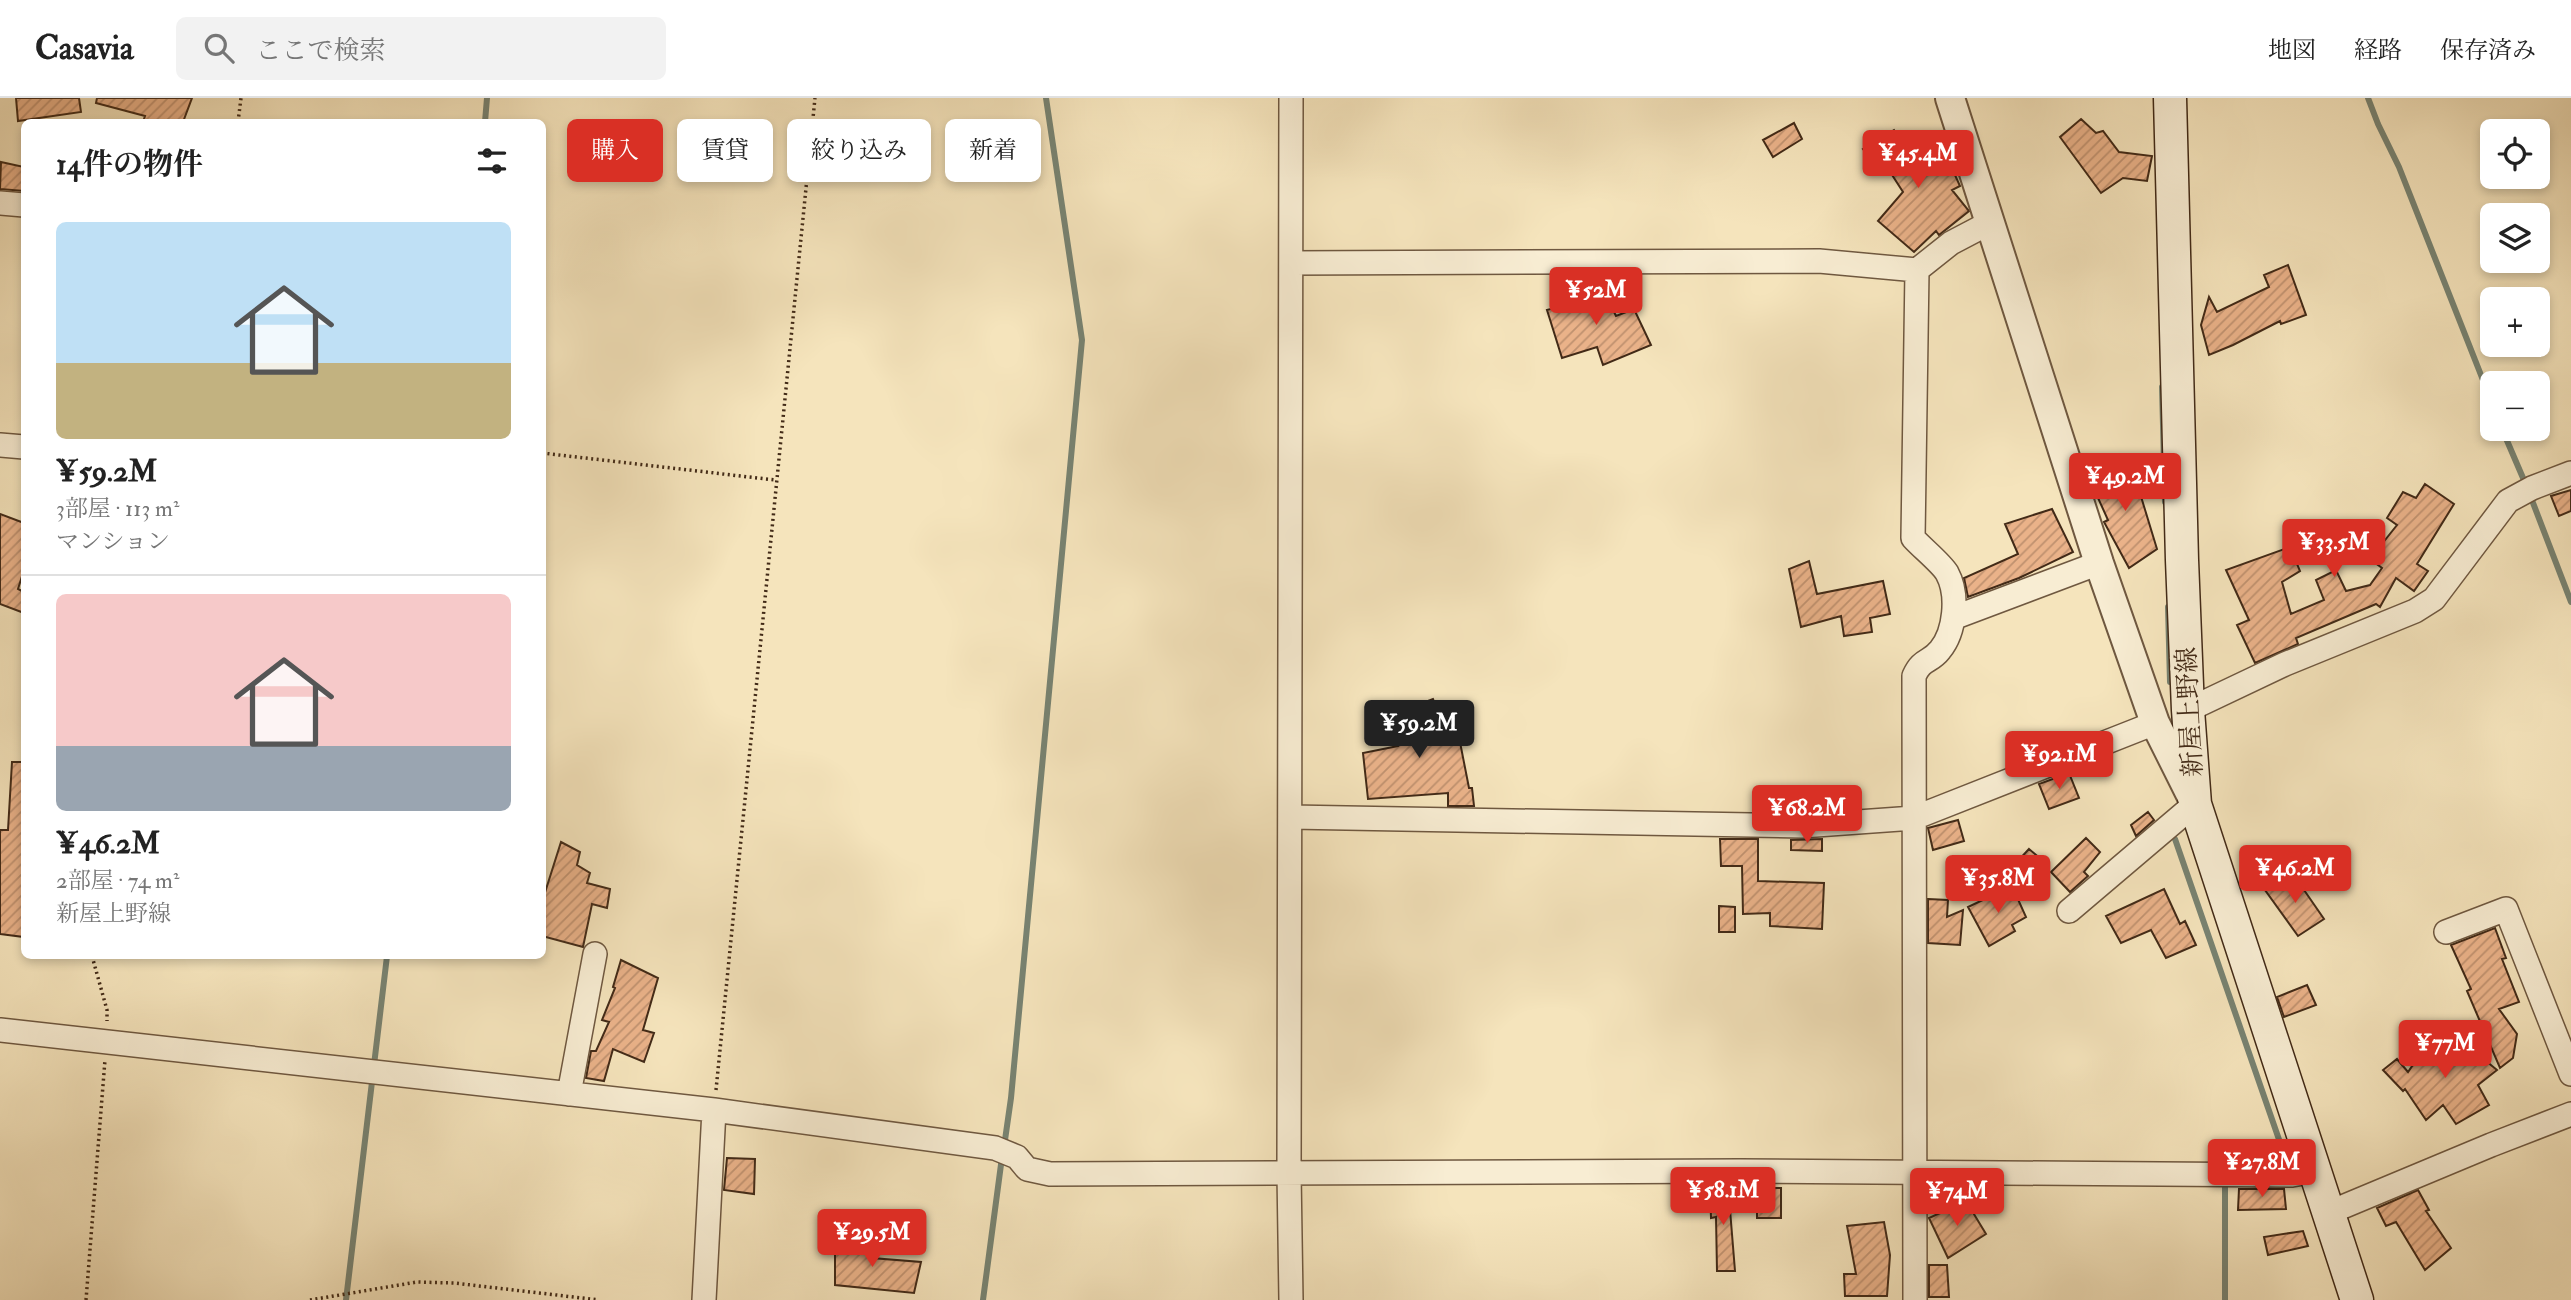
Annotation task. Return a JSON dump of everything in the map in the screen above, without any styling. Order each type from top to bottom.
[{"type":"main road","name":"新屋上野線","points":[[2170,98],[2181,532],[2188,710],[2195,803],[2357,1300]]},
{"type":"street","points":[[1291,98],[1291,1300]]},
{"type":"street","points":[[1950,98],[2099,563],[2155,723],[2195,803],[2069,911]]},
{"type":"street","points":[[0,203],[21,205]]},
{"type":"street","points":[[1291,263],[1819,261],[1917,270],[1951,243],[1991,222]]},
{"type":"street","points":[[1915,1300],[1914,676],[1920,664],[1939,652],[1952,629],[1954,601],[1947,573],[1913,538],[1917,270]]},
{"type":"street","points":[[0,445],[21,447]]},
{"type":"street","points":[[2188,710],[2285,664],[2415,611],[2434,599],[2508,501],[2532,488],[2571,473]]},
{"type":"street","points":[[1953,618],[2099,563]]},
{"type":"street","points":[[1291,817],[1802,826],[1914,818],[2155,723]]},
{"type":"street","points":[[2446,932],[2506,909],[2571,1074]]},
{"type":"street","points":[[569,1094],[595,954]]},
{"type":"street","points":[[0,1030],[714,1110],[995,1148],[1017,1157],[1027,1169],[1050,1174],[1740,1171],[2291,1175],[2315,1171]]},
{"type":"street","points":[[704,1300],[714,1110]]},
{"type":"street","points":[[2328,1213],[2491,1144],[2571,1114]]},
{"type":"path","points":[[238,119],[241,98]]},
{"type":"path","points":[[714,1110],[815,98]]},
{"type":"path","points":[[546,453],[775,481]]},
{"type":"path","points":[[86,1300],[107,1042],[107,1010],[93,959]]},
{"type":"path","points":[[310,1300],[417,1283],[454,1283],[598,1300]]},
{"type":"building","points":[[16,98],[79,98],[81,112],[18,121]]},
{"type":"building","points":[[97,98],[192,98],[184,119],[144,119],[145,116],[96,103]]},
{"type":"building","points":[[2081,119],[2096,133],[2103,131],[2119,152],[2152,156],[2147,181],[2123,178],[2101,193],[2060,137]]},
{"type":"building","points":[[1794,123],[1802,139],[1773,157],[1763,140]]},
{"type":"building","points":[[1894,130],[1911,154],[1940,142],[1960,186],[1952,190],[1969,211],[1939,235],[1936,231],[1914,252],[1878,221],[1903,192],[1885,164],[1878,168],[1863,149]]},
{"type":"building","points":[[1,162],[21,166],[21,191],[0,189]]},
{"type":"building","points":[[2288,265],[2306,315],[2281,324],[2280,321],[2209,355],[2201,325],[2209,297],[2217,312],[2269,287],[2264,275]]},
{"type":"building","points":[[1600,284],[1616,316],[1634,309],[1651,345],[1603,365],[1597,347],[1562,358],[1547,310]]},
{"type":"building","points":[[2132,463],[2142,488],[2139,490],[2157,549],[2129,568],[2104,522],[2108,520],[2089,478]]},
{"type":"building","points":[[2425,484],[2454,504],[2417,564],[2428,571],[2414,591],[2396,578],[2380,607],[2376,604],[2296,638],[2298,644],[2255,663],[2237,625],[2249,620],[2226,570],[2290,547],[2300,571],[2282,582],[2291,614],[2324,600],[2316,580],[2336,570],[2346,591],[2370,585],[2382,568],[2370,559],[2397,525],[2387,518],[2403,492],[2416,498]]},
{"type":"building","points":[[2571,490],[2571,511],[2559,516],[2551,496]]},
{"type":"building","points":[[2052,509],[2073,552],[2019,578],[1968,597],[1964,578],[2018,554],[2005,524]]},
{"type":"building","points":[[0,514],[21,522],[21,580],[18,589],[21,590],[21,612],[0,604]]},
{"type":"building","points":[[1809,561],[1817,594],[1883,581],[1890,614],[1870,618],[1872,632],[1844,636],[1841,616],[1801,627],[1789,569]]},
{"type":"building","points":[[1433,699],[1449,739],[1459,737],[1474,806],[1448,806],[1448,793],[1368,799],[1363,753],[1398,746],[1385,717]]},
{"type":"building","points":[[12,762],[21,762],[21,937],[0,934],[0,830],[8,830]]},
{"type":"building","points":[[2069,773],[2079,798],[2049,809],[2039,784]]},
{"type":"building","points":[[2148,812],[2154,820],[2136,836],[2131,825]]},
{"type":"building","points":[[1958,820],[1964,841],[1933,850],[1928,828]]},
{"type":"building","points":[[2086,838],[2100,852],[2084,872],[2088,876],[2070,892],[2051,872]]},
{"type":"building","points":[[1720,839],[1758,839],[1758,881],[1824,883],[1822,929],[1770,926],[1770,913],[1743,914],[1742,866],[1721,866]]},
{"type":"building","points":[[1822,839],[1822,851],[1791,850],[1791,840]]},
{"type":"building","points":[[561,842],[580,852],[577,865],[590,873],[587,883],[610,889],[607,908],[592,904],[583,947],[546,937],[546,889]]},
{"type":"building","points":[[2029,849],[2042,860],[2031,879],[2017,869],[2017,862]]},
{"type":"building","points":[[2293,874],[2324,919],[2298,936],[2265,890]]},
{"type":"building","points":[[2012,886],[2026,917],[2012,925],[2015,931],[1989,946],[1968,907]]},
{"type":"building","points":[[2164,889],[2180,924],[2185,921],[2196,945],[2166,958],[2151,930],[2121,943],[2106,916]]},
{"type":"building","points":[[1928,899],[1948,900],[1947,917],[1963,910],[1960,945],[1928,943]]},
{"type":"building","points":[[1719,906],[1735,907],[1735,932],[1719,932]]},
{"type":"building","points":[[2495,928],[2506,958],[2502,959],[2519,1002],[2499,1009],[2517,1034],[2513,1058],[2500,1068],[2467,991],[2471,989],[2451,945]]},
{"type":"building","points":[[621,960],[658,978],[643,1030],[654,1033],[644,1062],[613,1049],[604,1081],[586,1078],[591,1051],[596,1051],[609,1022],[602,1020],[615,988],[613,987]]},
{"type":"building","points":[[2307,985],[2316,1005],[2284,1017],[2277,997]]},
{"type":"building","points":[[2448,1030],[2497,1070],[2478,1085],[2489,1105],[2456,1124],[2443,1105],[2426,1120],[2405,1089],[2403,1091],[2383,1070],[2397,1059],[2408,1072],[2421,1053],[2429,1057]]},
{"type":"building","points":[[727,1158],[755,1159],[754,1194],[724,1190]]},
{"type":"building","points":[[1728,1185],[1735,1271],[1717,1271],[1716,1217],[1711,1218],[1710,1186]]},
{"type":"building","points":[[1968,1187],[1996,1187],[1992,1204],[1969,1205]]},
{"type":"building","points":[[1757,1188],[1781,1188],[1781,1218],[1757,1218]]},
{"type":"building","points":[[2239,1189],[2284,1189],[2286,1209],[2238,1210]]},
{"type":"building","points":[[2418,1190],[2429,1210],[2426,1211],[2451,1248],[2425,1270],[2396,1222],[2386,1226],[2377,1208]]},
{"type":"building","points":[[1966,1201],[1986,1234],[1948,1258],[1929,1218]]},
{"type":"building","points":[[1884,1222],[1890,1255],[1887,1296],[1845,1296],[1844,1274],[1856,1274],[1847,1226]]},
{"type":"building","points":[[2303,1231],[2308,1246],[2268,1255],[2264,1237]]},
{"type":"building","points":[[835,1235],[852,1235],[856,1248],[872,1251],[872,1258],[921,1262],[914,1293],[835,1285]]},
{"type":"building","points":[[1929,1265],[1947,1265],[1949,1297],[1929,1297]]},
{"type":"waterway","points":[[485,119],[487,98]]},
{"type":"waterway","points":[[1004,1147],[1011,1098],[1082,340],[1046,98]]},
{"type":"waterway","points":[[2368,98],[2399,167],[2480,373]]},
{"type":"waterway","points":[[2162,387],[2165,502]]},
{"type":"waterway","points":[[2507,441],[2526,485]]},
{"type":"waterway","points":[[2530,495],[2571,602]]},
{"type":"waterway","points":[[2168,607],[2170,682]]},
{"type":"waterway","points":[[2175,839],[2284,1154],[2224,1159],[2225,1170]]},
{"type":"waterway","points":[[346,1300],[387,959]]},
{"type":"waterway","points":[[983,1300],[1002,1157]]},
{"type":"waterway","points":[[2225,1180],[2225,1300]]}]
